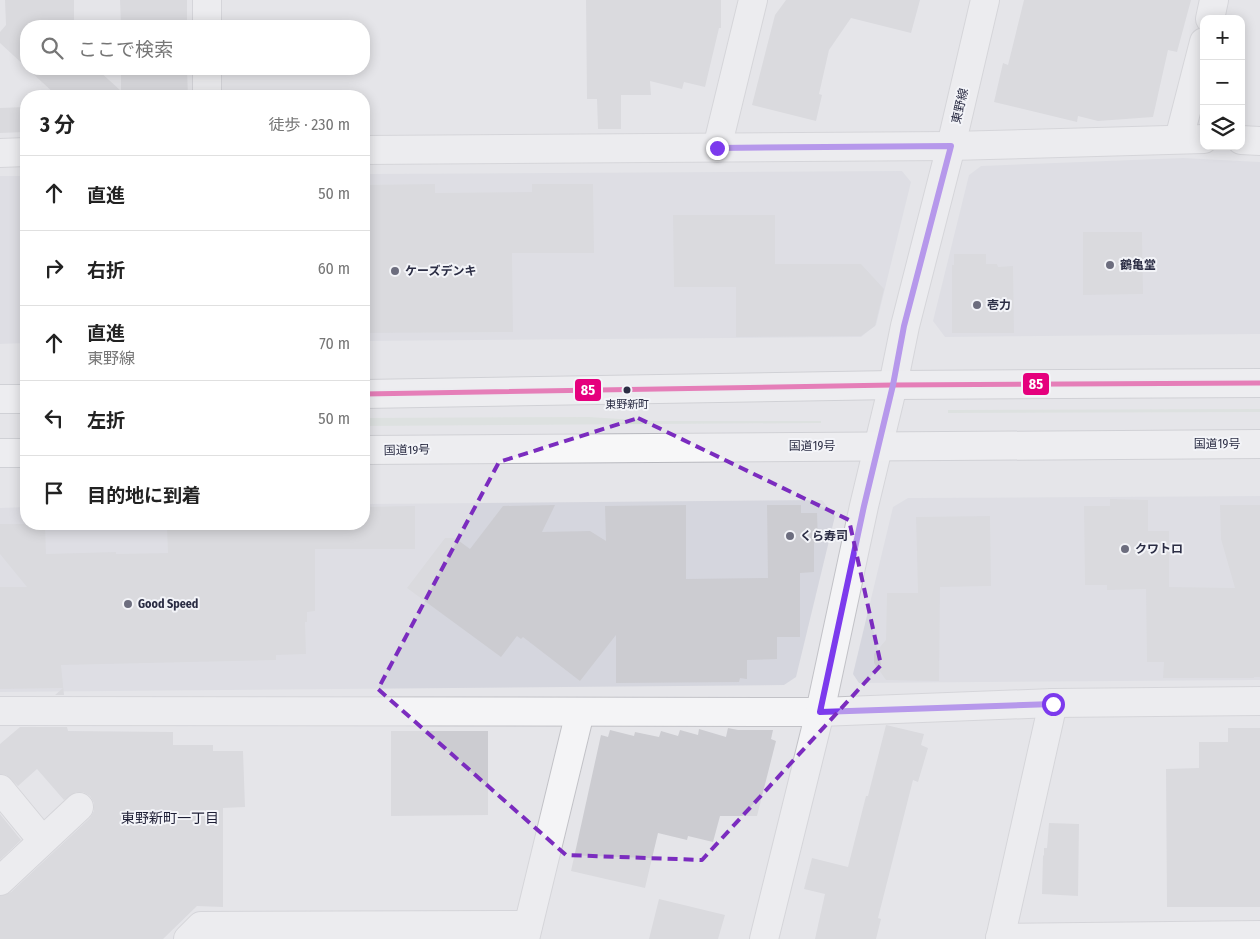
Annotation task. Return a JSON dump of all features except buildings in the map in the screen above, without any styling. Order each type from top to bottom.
[{"type":"highway","points":[[370,394],[893,385],[1260,384]]},
{"type":"highway","points":[[0,399],[20,399]]},
{"type":"highway","name":"国道19号","points":[[370,450],[879,445],[1260,444]]},
{"type":"highway","points":[[0,453],[20,453]]},
{"type":"street","points":[[207,0],[207,20]]},
{"type":"street","points":[[717,148],[753,0]]},
{"type":"street","name":"東野線","points":[[764,939],[820,712],[864,506],[893,385],[904,326],[951,146],[985,0]]},
{"type":"street","points":[[1211,15],[1214,0]]},
{"type":"street","points":[[370,150],[951,146],[1192,139],[1202,60]]},
{"type":"street","points":[[207,75],[207,90]]},
{"type":"street","points":[[1245,140],[1260,140]]},
{"type":"street","points":[[0,153],[20,152]]},
{"type":"street","points":[[0,711],[820,712],[1053,704],[1260,701]]},
{"type":"street","points":[[1053,704],[1000,939],[1260,936]]},
{"type":"street","points":[[188,939],[201,926],[527,932],[580,712]]},
{"type":"street","points":[[0,789],[42,840]]},
{"type":"street","points":[[0,881],[79,807]]},
{"type":"highlighted area","points":[[638,418],[849,520],[881,665],[702,860],[566,855],[378,689],[499,462]]},
{"type":"shaded area","points":[[1183,158],[1260,162],[1260,334],[945,337],[933,321],[969,175],[981,166]]},
{"type":"shaded area","points":[[902,171],[911,182],[876,325],[861,337],[370,341],[370,174]]},
{"type":"shaded area","points":[[0,176],[20,176],[20,343],[0,344]]},
{"type":"shaded area","points":[[1260,409],[1260,412],[948,413],[948,410]]},
{"type":"shaded area","points":[[589,417],[652,421],[821,421],[821,423],[370,426],[370,418]]},
{"type":"shaded area","points":[[1260,496],[1260,680],[859,683],[853,674],[893,507],[908,498]]},
{"type":"shaded area","points":[[822,500],[835,516],[796,677],[784,685],[0,692],[0,508],[20,507],[20,530],[370,530],[370,504]]},
{"type":"transit line","name":"85","points":[[370,394],[893,385],[1260,383]]},
{"type":"place","name":"鶴亀堂","points":[[1110,265]]},
{"type":"place","name":"ケーズデンキ","points":[[395,271]]},
{"type":"place","name":"壱力","points":[[977,305]]},
{"type":"place","name":"東野新町","points":[[627,390]]},
{"type":"place","name":"くら寿司","points":[[790,536]]},
{"type":"place","name":"クワトロ","points":[[1125,549]]},
{"type":"place","name":"Good Speed","points":[[128,604]]},
{"type":"district","name":"東野新町一丁目","points":[[170,818]]},
{"type":"route","points":[[717,148],[951,146],[904,326],[893,385],[864,506],[820,712],[1053,704]]}]
